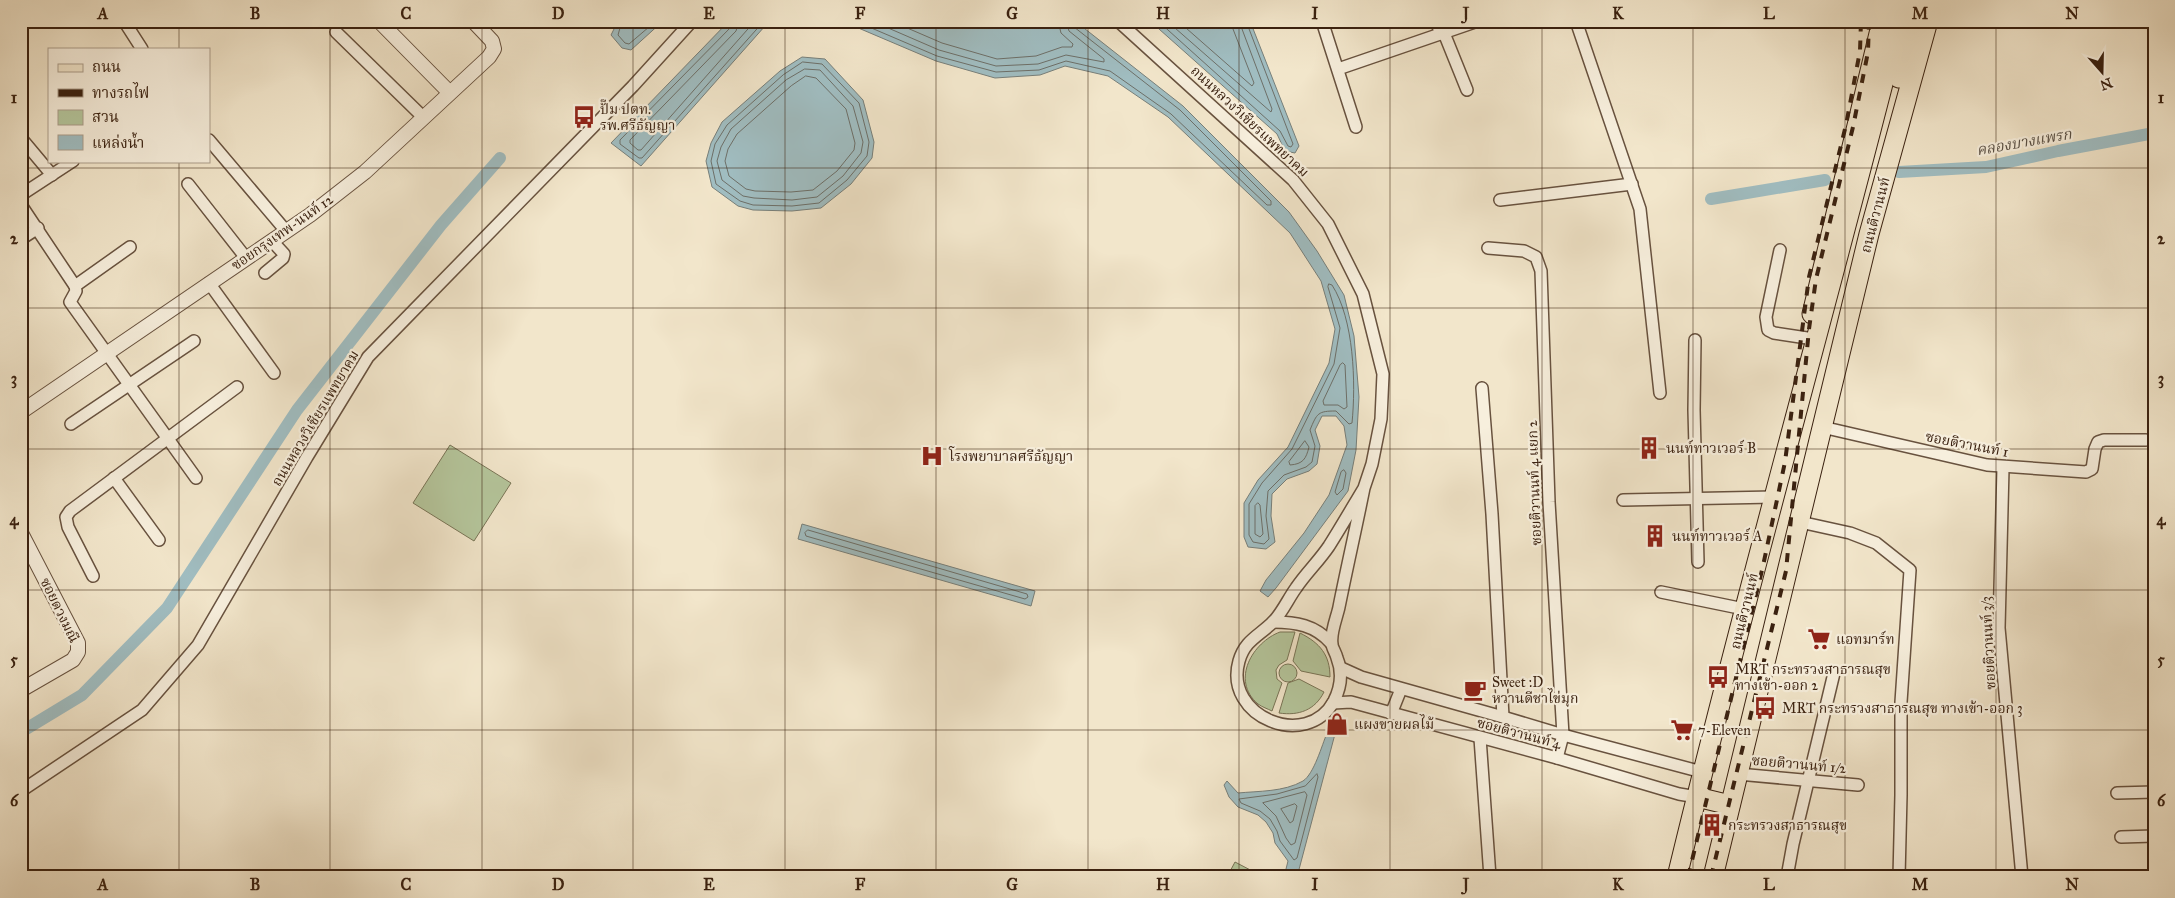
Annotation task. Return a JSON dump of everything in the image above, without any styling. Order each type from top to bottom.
[{"type":"main road","name":"ถนนติวานนท์","points":[[1806,375],[1807,338],[1822,266],[1882,21]]},
{"type":"main road","name":"ถนนติวานนท์","points":[[1677,877],[1702,772],[1806,375],[1901,33],[1914,21]]},
{"type":"main road","name":"ถนนติวานนท์","points":[[1712,877],[1870,234],[1928,21]]},
{"type":"main road","name":"ถนนติวานนท์","points":[[1824,418],[1844,292],[1901,33]]},
{"type":"main road","points":[[1697,797],[1730,805]]},
{"type":"street","points":[[124,21],[141,48]]},
{"type":"street","points":[[379,21],[449,92]]},
{"type":"street","name":"ซอยกรุงเทพ-นนท์ 12","points":[[21,412],[272,241],[365,172],[449,92],[489,57],[494,49],[492,41],[473,21]]},
{"type":"street","name":"ถนนหลวงวิเชียรแพทยาคม","points":[[21,791],[142,710],[198,645],[307,457],[368,357],[633,86],[692,21]]},
{"type":"street","name":"ถนนหลวงวิเชียรแพทยาคม","points":[[1118,21],[1293,180],[1328,224],[1363,294],[1383,374],[1381,419],[1372,464],[1364,488],[1331,643]]},
{"type":"street","points":[[1322,21],[1356,127]]},
{"type":"street","points":[[1436,21],[1467,90]]},
{"type":"street","points":[[1338,69],[1478,21]]},
{"type":"street","points":[[1576,21],[1640,208],[1660,393]]},
{"type":"street","points":[[336,32],[423,117]]},
{"type":"street","points":[[21,138],[52,175]]},
{"type":"street","points":[[210,141],[286,231]]},
{"type":"street","points":[[21,195],[72,162]]},
{"type":"street","points":[[188,184],[246,258]]},
{"type":"street","points":[[1500,200],[1632,184]]},
{"type":"street","points":[[21,206],[38,228],[75,286],[76,291],[70,302],[196,478]]},
{"type":"street","points":[[21,239],[38,228]]},
{"type":"street","points":[[266,273],[283,258],[284,254],[272,241]]},
{"type":"street","points":[[75,286],[130,247]]},
{"type":"street","name":"ซอยติวานนท์ 4 แยก 2","points":[[1488,248],[1524,251],[1536,257],[1542,271],[1550,502],[1563,736],[1557,758]]},
{"type":"street","points":[[1780,250],[1766,317],[1768,330],[1774,333],[1807,338]]},
{"type":"street","points":[[209,283],[274,373]]},
{"type":"street","points":[[1694,340],[1698,562]]},
{"type":"street","points":[[71,424],[194,341]]},
{"type":"street","points":[[92,576],[68,527],[66,517],[70,511],[237,387]]},
{"type":"street","points":[[1482,388],[1492,514],[1503,716]]},
{"type":"street","name":"ซอยติวานนท์ 1","points":[[1824,418],[1923,451],[2003,468],[2086,472],[2092,469],[2094,449],[2098,442],[2104,440],[2146,440]]},
{"type":"street","name":"ซอยติวานนท์ 3/3","points":[[2003,468],[2000,628],[2022,877]]},
{"type":"street","points":[[114,478],[159,540]]},
{"type":"street","name":"ถนนหลวงวิเชียรแพทยาคม","points":[[1333,703],[1320,716],[1304,724],[1286,726],[1266,721],[1252,711],[1242,696],[1237,678],[1238,662],[1246,645],[1258,632],[1273,622],[1296,587],[1328,548],[1364,488]]},
{"type":"street","points":[[1623,500],[1696,497],[1774,497]]},
{"type":"street","points":[[1800,522],[1876,542],[1910,570],[1901,702],[1899,877]]},
{"type":"street","name":"ซอยดวงมณี","points":[[21,533],[78,643],[78,652],[72,660],[21,690]]},
{"type":"street","points":[[1661,592],[1744,609]]},
{"type":"street","points":[[1273,622],[1292,622],[1310,626],[1325,636],[1331,643],[1341,668],[1340,686],[1333,703]]},
{"type":"street","name":"ซอยติวานนท์ 4","points":[[1341,668],[1361,677],[1503,716],[1563,736],[1702,772]]},
{"type":"street","points":[[1787,877],[1793,844],[1834,673]]},
{"type":"street","points":[[1391,714],[1402,689]]},
{"type":"street","name":"ซอยติวานนท์ 4","points":[[1333,703],[1351,702],[1557,758],[1680,794],[1697,797]]},
{"type":"street","points":[[1480,738],[1490,877]]},
{"type":"street","name":"ซอยติวานนท์ 1/2","points":[[1738,774],[1810,779],[1858,785]]},
{"type":"street","points":[[2118,793],[2154,792]]},
{"type":"street","points":[[2121,837],[2154,836]]},
{"type":"green space","points":[[450,445],[511,483],[474,541],[413,503]]},
{"type":"green space","points":[[1280,632],[1295,632],[1287,660],[1279,665],[1276,670],[1277,679],[1282,683],[1272,711],[1258,704],[1250,694],[1246,684],[1246,673],[1248,663],[1261,644]]},
{"type":"green space","points":[[1300,633],[1313,641],[1322,650],[1328,662],[1330,677],[1301,671],[1293,661]]},
{"type":"green space","points":[[1284,664],[1292,664],[1297,669],[1295,680],[1284,682],[1279,677],[1279,669]]},
{"type":"green space","points":[[1299,679],[1324,692],[1316,703],[1306,710],[1293,714],[1279,713],[1288,683]]},
{"type":"green space","points":[[1235,862],[1258,874],[1257,877],[1227,877]]},
{"type":"water","points":[[618,21],[663,21],[631,50],[622,48],[611,35]]},
{"type":"water","points":[[729,21],[777,21],[765,26],[641,166],[611,143]]},
{"type":"water","points":[[835,21],[1075,21],[1183,106],[1289,212],[1317,251],[1344,295],[1354,336],[1359,397],[1356,450],[1348,491],[1268,597],[1260,591],[1266,580],[1304,533],[1329,495],[1347,445],[1344,426],[1336,416],[1322,416],[1315,430],[1320,446],[1317,464],[1309,471],[1287,479],[1272,494],[1271,516],[1275,542],[1266,549],[1248,547],[1244,537],[1244,503],[1258,480],[1288,447],[1329,363],[1335,329],[1321,281],[1290,233],[1168,117],[1108,76],[1065,66],[1040,75],[995,78],[936,61],[856,27]]},
{"type":"water","points":[[1150,21],[1250,21],[1299,146],[1295,153],[1285,151],[1277,134]]},
{"type":"water","points":[[802,57],[825,59],[863,100],[874,142],[872,158],[851,184],[821,208],[792,211],[753,210],[738,206],[712,187],[706,161],[711,143],[722,122],[780,71]]},
{"type":"water","points":[[802,524],[1035,591],[1031,606],[798,539]]},
{"type":"water","points":[[1327,733],[1335,734],[1297,877],[1284,877],[1288,861],[1275,843],[1273,833],[1266,822],[1258,815],[1238,807],[1229,797],[1224,785],[1227,781],[1238,793],[1279,789],[1296,785],[1303,781],[1311,772]]},
{"type":"waterway","name":"คลองบางแพรก","points":[[1899,172],[1986,167],[2154,133]]},
{"type":"waterway","points":[[21,732],[82,695],[167,608],[297,410],[441,225],[500,158]]},
{"type":"waterway","name":"คลองบางแพรก","points":[[1711,199],[1825,180]]},
{"type":"railway","points":[[1688,877],[1763,566],[1785,462],[1809,277],[1846,125],[1860,51],[1861,21]]},
{"type":"railway","points":[[1711,877],[1786,571],[1809,329],[1816,279],[1853,127],[1868,52],[1869,21]]},
{"type":"place","name":"ปั๊ม ปตท. รพ.ศรีธัญญา","points":[[584,117]]},
{"type":"place","name":"นนท์ทาวเวอร์ B","points":[[1649,448]]},
{"type":"place","name":"โรงพยาบาลศรีธัญญา","points":[[932,456]]},
{"type":"place","name":"นนท์ทาวเวอร์ A","points":[[1655,536]]},
{"type":"place","name":"แอทมาร์ท","points":[[1819,639]]},
{"type":"place","name":"MRT กระทรวงสาธารณสุข ทางเข้า-ออก 2","points":[[1718,677]]},
{"type":"place","name":"Sweet :D หวานดีชาไข่มุก","points":[[1475,690]]},
{"type":"place","name":"MRT กระทรวงสาธารณสุข ทางเข้า-ออก 3","points":[[1765,708]]},
{"type":"place","name":"แผงขายผลไม้","points":[[1337,724]]},
{"type":"place","name":"7-Eleven","points":[[1682,730]]},
{"type":"place","name":"กระทรวงสาธารณสุข","points":[[1712,825]]}]
